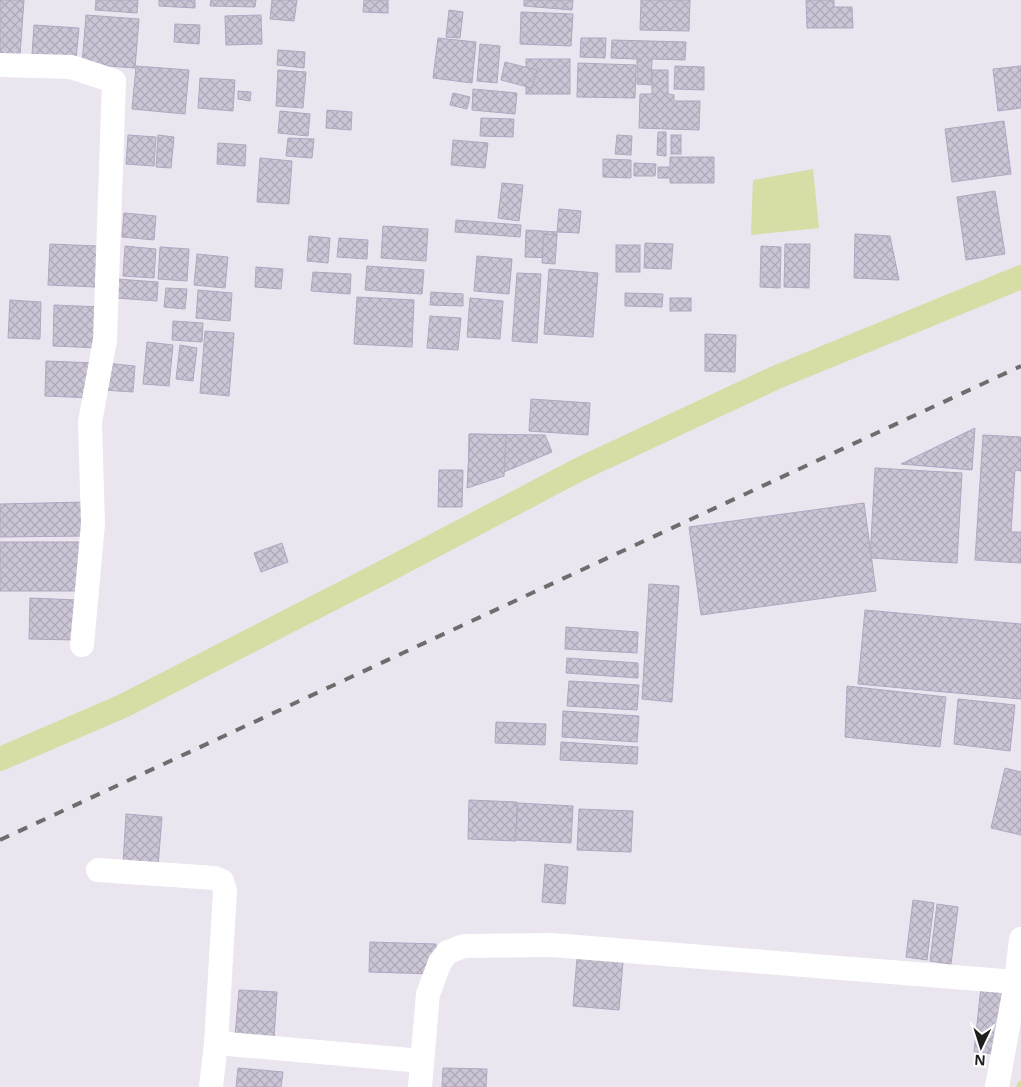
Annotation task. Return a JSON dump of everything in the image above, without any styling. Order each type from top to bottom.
[{"type":"street","points":[[0,65],[71,66],[114,81],[106,340],[90,422],[93,524],[82,645]]},
{"type":"street","points":[[98,870],[215,878],[222,881],[225,891],[216,1043],[211,1087]]},
{"type":"street","points":[[997,1087],[1016,982],[1021,939]]},
{"type":"street","points":[[420,1087],[428,994],[444,957],[448,952],[464,946],[562,946],[1016,982]]},
{"type":"street","points":[[216,1043],[422,1061]]},
{"type":"shaded area","points":[[813,169],[819,228],[751,235],[753,180]]},
{"type":"building","points":[[0,0],[24,0],[20,55],[0,53]]},
{"type":"building","points":[[96,0],[138,0],[137,13],[95,10]]},
{"type":"building","points":[[159,0],[195,0],[195,8],[159,6]]},
{"type":"building","points":[[211,0],[256,0],[255,7],[210,6]]},
{"type":"building","points":[[272,0],[297,0],[294,21],[270,19]]},
{"type":"building","points":[[364,0],[388,0],[388,13],[363,12]]},
{"type":"building","points":[[524,0],[573,0],[572,10],[524,6]]},
{"type":"building","points":[[641,0],[690,0],[689,31],[640,30]]},
{"type":"building","points":[[806,0],[834,0],[834,7],[852,7],[853,28],[807,28]]},
{"type":"building","points":[[449,10],[463,12],[460,38],[446,37]]},
{"type":"building","points":[[521,12],[573,14],[571,46],[520,44]]},
{"type":"building","points":[[86,15],[139,19],[135,68],[82,64]]},
{"type":"building","points":[[261,15],[262,44],[226,45],[225,16]]},
{"type":"building","points":[[175,24],[200,25],[199,44],[174,42]]},
{"type":"building","points":[[34,25],[79,28],[76,59],[32,55]]},
{"type":"building","points":[[438,38],[476,42],[472,83],[433,78]]},
{"type":"building","points":[[581,38],[606,38],[605,58],[580,57]]},
{"type":"building","points":[[612,40],[686,42],[685,60],[652,59],[651,85],[637,84],[637,59],[611,58]]},
{"type":"building","points":[[480,44],[500,46],[497,83],[477,81]]},
{"type":"building","points":[[278,50],[305,52],[304,68],[277,65]]},
{"type":"building","points":[[526,59],[570,59],[570,94],[526,94]]},
{"type":"building","points":[[505,62],[537,70],[532,88],[501,80]]},
{"type":"building","points":[[578,63],[636,65],[635,98],[577,97]]},
{"type":"building","points":[[136,66],[189,70],[185,114],[132,109]]},
{"type":"building","points":[[675,66],[704,67],[704,90],[674,89]]},
{"type":"building","points":[[1021,66],[1021,108],[998,111],[993,69]]},
{"type":"building","points":[[278,70],[306,72],[303,108],[276,106]]},
{"type":"building","points":[[652,70],[668,70],[668,94],[674,95],[674,101],[700,101],[699,130],[639,128],[640,94],[652,94]]},
{"type":"building","points":[[200,78],[235,80],[233,111],[198,108]]},
{"type":"building","points":[[473,89],[517,93],[515,114],[472,110]]},
{"type":"building","points":[[238,91],[251,92],[250,101],[238,99]]},
{"type":"building","points":[[453,93],[470,97],[467,109],[450,105]]},
{"type":"building","points":[[327,110],[352,112],[351,130],[326,128]]},
{"type":"building","points":[[280,111],[310,114],[308,136],[278,133]]},
{"type":"building","points":[[481,118],[514,119],[513,137],[480,136]]},
{"type":"building","points":[[1004,121],[1011,174],[952,182],[945,129]]},
{"type":"building","points":[[658,132],[666,132],[666,156],[657,155]]},
{"type":"building","points":[[128,135],[156,137],[154,166],[126,164]]},
{"type":"building","points":[[158,135],[174,137],[171,168],[156,167]]},
{"type":"building","points":[[617,135],[632,136],[631,155],[615,154]]},
{"type":"building","points":[[671,135],[681,135],[681,154],[671,154]]},
{"type":"building","points":[[288,138],[314,139],[312,158],[286,156]]},
{"type":"building","points":[[453,140],[488,143],[485,168],[451,165]]},
{"type":"building","points":[[218,143],[246,145],[245,166],[217,164]]},
{"type":"building","points":[[670,157],[714,157],[714,183],[670,183],[670,178],[658,178],[658,167],[670,167]]},
{"type":"building","points":[[260,158],[292,161],[289,204],[257,202]]},
{"type":"building","points":[[603,159],[631,160],[631,178],[603,177]]},
{"type":"building","points":[[634,163],[656,164],[655,176],[634,176]]},
{"type":"building","points":[[502,183],[523,185],[519,221],[498,218]]},
{"type":"building","points":[[995,191],[1005,254],[966,260],[957,197]]},
{"type":"building","points":[[559,209],[581,211],[579,233],[557,232]]},
{"type":"building","points":[[124,213],[156,216],[154,240],[122,237]]},
{"type":"building","points":[[456,220],[521,225],[520,237],[455,232]]},
{"type":"building","points":[[383,226],[428,229],[426,261],[381,258]]},
{"type":"building","points":[[526,230],[557,232],[555,258],[525,257]]},
{"type":"building","points":[[544,234],[557,235],[555,264],[542,263]]},
{"type":"building","points":[[855,234],[890,236],[899,280],[854,278]]},
{"type":"building","points":[[309,236],[330,238],[328,263],[307,261]]},
{"type":"building","points":[[339,238],[368,240],[367,259],[337,257]]},
{"type":"building","points":[[645,243],[673,244],[671,269],[644,268]]},
{"type":"building","points":[[50,244],[97,246],[96,287],[48,285]]},
{"type":"building","points":[[785,244],[810,244],[809,288],[784,287]]},
{"type":"building","points":[[616,245],[640,245],[640,272],[616,272]]},
{"type":"building","points":[[125,246],[156,249],[154,278],[123,276]]},
{"type":"building","points":[[761,246],[781,247],[780,288],[760,287]]},
{"type":"building","points":[[160,247],[189,249],[187,281],[158,279]]},
{"type":"building","points":[[197,254],[228,257],[225,288],[194,285]]},
{"type":"building","points":[[477,256],[512,259],[509,294],[474,291]]},
{"type":"building","points":[[367,266],[424,270],[422,294],[365,290]]},
{"type":"building","points":[[256,267],[283,269],[281,289],[255,287]]},
{"type":"building","points":[[549,269],[598,273],[593,337],[544,334]]},
{"type":"building","points":[[313,272],[351,274],[350,294],[311,291]]},
{"type":"building","points":[[517,273],[541,274],[537,343],[512,341]]},
{"type":"building","points":[[117,279],[158,282],[157,301],[116,298]]},
{"type":"building","points":[[166,288],[187,289],[185,309],[164,307]]},
{"type":"building","points":[[198,290],[232,293],[230,321],[196,318]]},
{"type":"building","points":[[431,292],[463,294],[463,306],[430,305]]},
{"type":"building","points":[[625,293],[663,294],[662,307],[625,306]]},
{"type":"building","points":[[357,297],[414,300],[412,347],[354,344]]},
{"type":"building","points":[[470,298],[503,301],[500,339],[467,337]]},
{"type":"building","points":[[670,298],[691,298],[691,311],[670,311]]},
{"type":"building","points":[[10,300],[41,302],[40,339],[8,338]]},
{"type":"building","points":[[54,305],[101,307],[100,348],[53,346]]},
{"type":"building","points":[[430,316],[461,318],[458,350],[427,348]]},
{"type":"building","points":[[173,321],[203,323],[202,342],[172,340]]},
{"type":"building","points":[[205,331],[234,333],[229,396],[200,393]]},
{"type":"building","points":[[705,334],[736,335],[735,372],[705,371]]},
{"type":"building","points":[[147,342],[173,345],[169,386],[143,384]]},
{"type":"building","points":[[180,345],[197,348],[193,381],[176,379]]},
{"type":"building","points":[[46,361],[95,363],[93,398],[45,396]]},
{"type":"building","points":[[105,363],[135,366],[133,392],[103,390]]},
{"type":"building","points":[[531,399],[590,403],[588,435],[529,431]]},
{"type":"building","points":[[975,428],[972,470],[901,464]]},
{"type":"building","points":[[469,434],[545,435],[552,452],[468,487]]},
{"type":"building","points":[[470,434],[506,435],[504,476],[467,488]]},
{"type":"building","points":[[983,435],[1021,437],[1021,471],[1015,470],[1011,532],[1021,532],[1021,563],[975,560]]},
{"type":"building","points":[[875,468],[962,473],[957,563],[870,558]]},
{"type":"building","points":[[439,470],[463,470],[462,507],[438,507]]},
{"type":"building","points":[[87,502],[88,536],[0,537],[0,504]]},
{"type":"building","points":[[864,503],[876,591],[701,615],[689,527]]},
{"type":"building","points":[[0,542],[84,542],[85,591],[0,591]]},
{"type":"building","points":[[282,543],[288,562],[261,572],[254,553]]},
{"type":"building","points":[[649,584],[679,586],[672,702],[642,699]]},
{"type":"building","points":[[30,598],[77,600],[76,640],[29,639]]},
{"type":"building","points":[[865,610],[1021,624],[1021,699],[858,684]]},
{"type":"building","points":[[566,627],[638,632],[637,653],[565,649]]},
{"type":"building","points":[[567,658],[638,663],[638,678],[566,673]]},
{"type":"building","points":[[569,681],[639,685],[637,710],[567,706]]},
{"type":"building","points":[[847,686],[946,697],[940,747],[845,737]]},
{"type":"building","points":[[958,699],[1015,705],[1010,751],[954,744]]},
{"type":"building","points":[[563,711],[639,716],[637,742],[562,737]]},
{"type":"building","points":[[496,722],[546,724],[545,745],[495,743]]},
{"type":"building","points":[[561,742],[638,747],[637,764],[560,760]]},
{"type":"building","points":[[1005,768],[1021,772],[1021,835],[991,828]]},
{"type":"building","points":[[469,800],[517,802],[516,841],[468,839]]},
{"type":"building","points":[[518,803],[573,806],[571,843],[515,840]]},
{"type":"building","points":[[579,809],[633,811],[631,852],[577,850]]},
{"type":"building","points":[[126,814],[162,817],[158,866],[123,864]]},
{"type":"building","points":[[545,864],[568,867],[565,904],[542,902]]},
{"type":"building","points":[[913,900],[934,903],[927,960],[906,957]]},
{"type":"building","points":[[937,904],[958,907],[951,964],[930,961]]},
{"type":"building","points":[[370,942],[436,944],[435,974],[369,972]]},
{"type":"building","points":[[577,958],[623,962],[619,1010],[573,1006]]},
{"type":"building","points":[[981,987],[1002,990],[995,1054],[974,1052]]},
{"type":"building","points":[[239,990],[277,992],[274,1039],[235,1036]]},
{"type":"building","points":[[238,1068],[283,1072],[281,1087],[236,1087]]},
{"type":"building","points":[[443,1068],[487,1069],[486,1087],[442,1087]]},
{"type":"waterway","points":[[0,759],[123,706],[578,470],[777,377],[1021,277]]},
{"type":"railway","points":[[0,840],[1021,366]]}]
